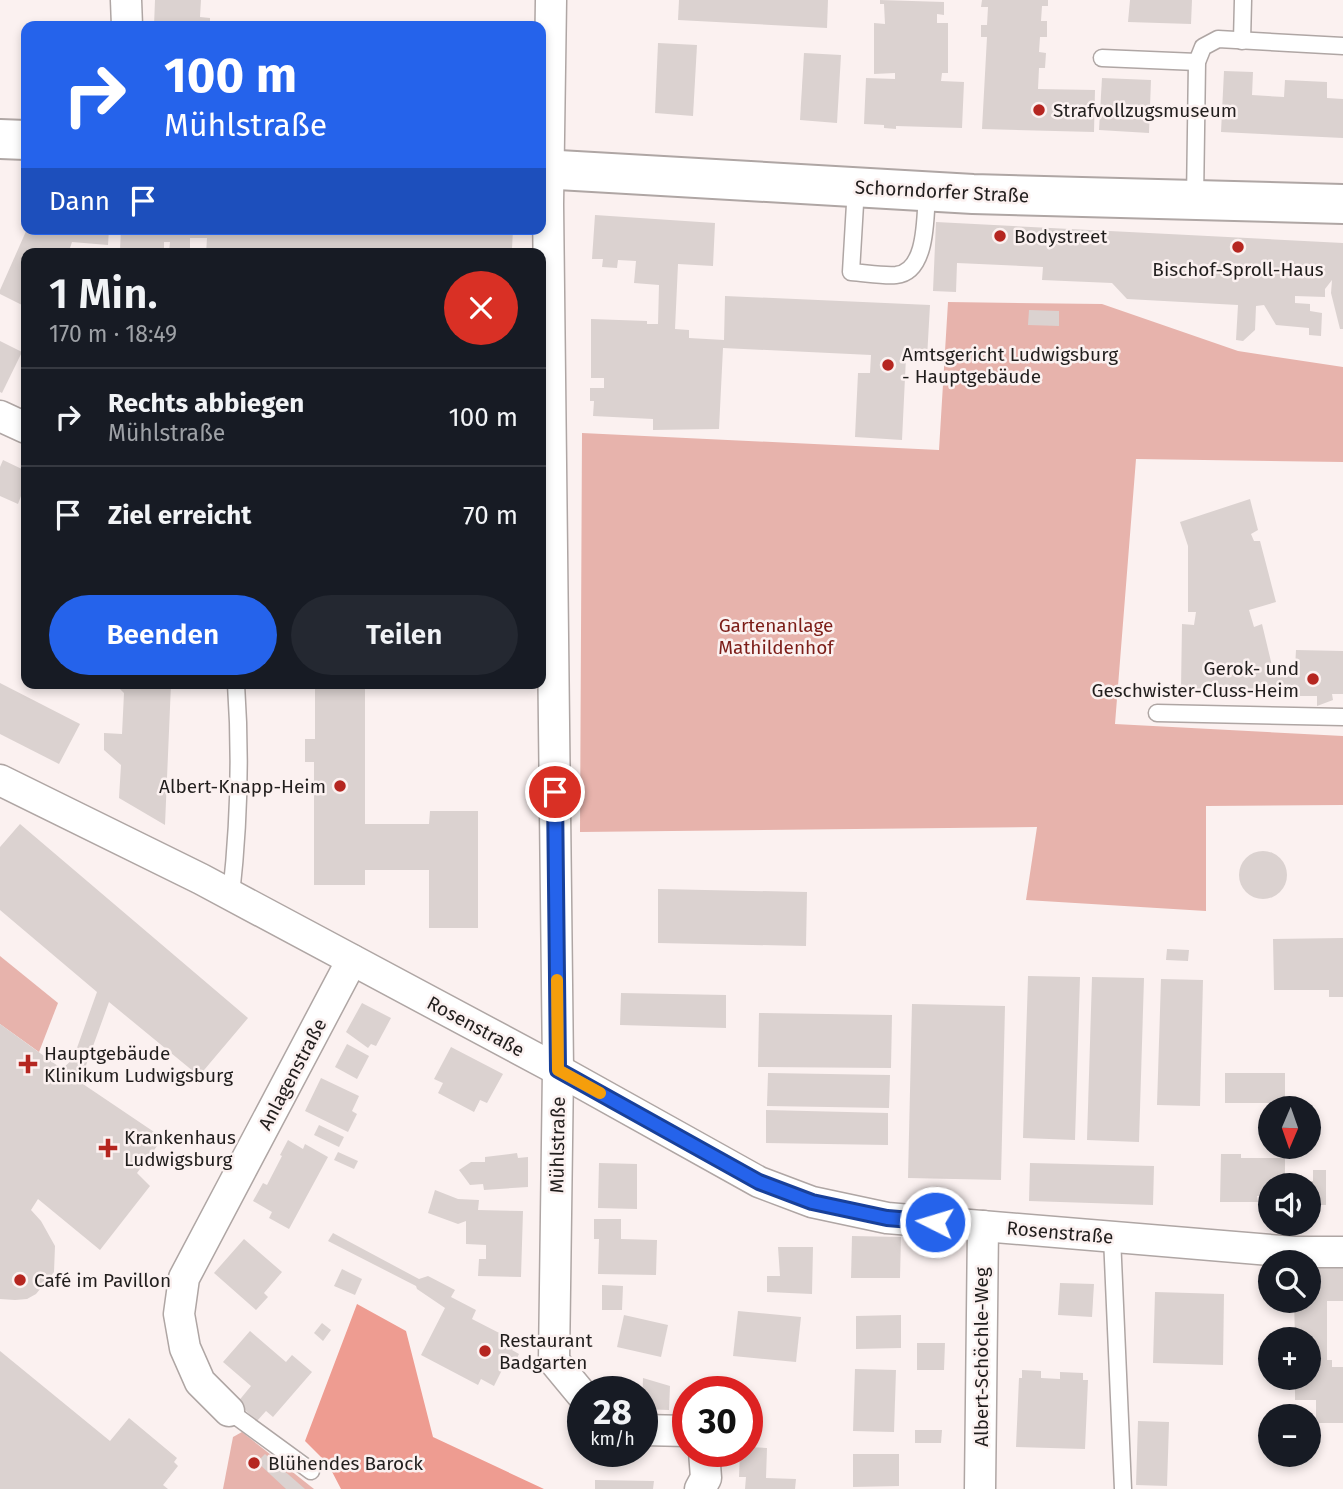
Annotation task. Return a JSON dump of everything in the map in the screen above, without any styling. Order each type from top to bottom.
[{"type":"main road","points":[[0,139],[21,140]]},
{"type":"main road","name":"Schorndorfer Straße","points":[[546,169],[927,192],[1343,204]]},
{"type":"street","points":[[126,0],[127,21]]},
{"type":"street","name":"Mühlstraße","points":[[546,121],[551,0]]},
{"type":"street","name":"Mühlstraße","points":[[546,298],[558,1070],[554,1361],[567,1377]]},
{"type":"street","points":[[0,416],[21,426]]},
{"type":"street","name":"Rosenstraße","points":[[0,780],[231,895],[558,1070],[759,1182],[812,1202],[887,1218],[1294,1252],[1343,1252]]},
{"type":"street","name":"Anlagenstraße","points":[[229,1411],[200,1382],[184,1348],[179,1314],[184,1278],[352,960]]},
{"type":"street","name":"Albert-Schöchle-Weg","points":[[980,1489],[982,1226]]},
{"type":"street","points":[[700,1489],[706,1478],[705,1467]]},
{"type":"lane","points":[[1242,41],[1243,0]]},
{"type":"lane","points":[[1195,200],[1197,62],[1203,47],[1218,39],[1343,46]]},
{"type":"lane","points":[[1102,58],[1197,62]]},
{"type":"lane","points":[[856,187],[851,272],[898,275],[909,271],[923,246],[927,192]]},
{"type":"lane","points":[[231,895],[239,795],[240,744],[236,689]]},
{"type":"lane","points":[[1157,713],[1343,717]]},
{"type":"lane","points":[[1112,1237],[1123,1489]]},
{"type":"lane","points":[[229,1411],[310,1471]]},
{"type":"green space","name":"Gartenanlage Mathildenhof","points":[[948,302],[1102,304],[1238,351],[1343,367],[1343,462],[1136,459],[1115,724],[1343,736],[1343,805],[1206,806],[1206,911],[1026,900],[1037,827],[580,832],[582,433],[939,450]]},
{"type":"green space","points":[[0,956],[58,1003],[39,1052],[0,1024]]},
{"type":"green space","name":"Blühendes Barock","points":[[242,1432],[314,1489],[223,1489],[233,1437]]},
{"type":"shaded area","points":[[357,1304],[406,1331],[433,1437],[544,1489],[341,1489],[328,1464],[305,1441]]},
{"type":"building","points":[[155,0],[201,0],[200,17],[210,18],[210,21],[154,21]]},
{"type":"building","points":[[679,0],[828,0],[827,28],[678,20]]},
{"type":"building","points":[[880,0],[944,2],[944,15],[937,14],[937,23],[948,23],[948,73],[942,73],[941,81],[964,82],[962,128],[896,126],[896,129],[864,124],[866,78],[895,79],[895,73],[874,74],[874,23],[885,24],[884,4],[880,4]]},
{"type":"building","points":[[982,0],[1048,0],[1048,6],[1042,6],[1041,21],[1047,21],[1047,37],[1040,37],[1039,52],[1046,53],[1045,68],[1039,68],[1038,89],[1095,90],[1094,132],[982,129],[987,37],[981,37],[981,25],[987,25],[988,7],[981,7]]},
{"type":"building","points":[[1130,0],[1192,0],[1191,24],[1128,22]]},
{"type":"building","points":[[658,43],[697,45],[693,116],[655,113]]},
{"type":"building","points":[[804,53],[841,55],[837,123],[800,120]]},
{"type":"building","points":[[1224,71],[1253,72],[1252,95],[1284,97],[1285,80],[1327,82],[1327,98],[1343,99],[1343,138],[1221,132]]},
{"type":"building","points":[[1102,78],[1151,80],[1149,133],[1099,130]]},
{"type":"building","points":[[595,215],[715,223],[713,266],[678,264],[675,329],[689,330],[689,338],[724,340],[725,296],[930,305],[927,358],[906,357],[902,440],[855,437],[858,373],[870,373],[871,355],[723,348],[719,429],[653,430],[653,419],[593,416],[594,401],[590,401],[590,388],[604,388],[604,378],[591,378],[591,319],[647,321],[647,324],[658,324],[659,285],[634,283],[636,261],[618,260],[617,268],[602,267],[603,259],[592,259]]},
{"type":"building","points":[[936,222],[1343,243],[1343,329],[1340,329],[1331,293],[1332,280],[1325,289],[1325,297],[1295,296],[1295,303],[1310,304],[1310,311],[1322,313],[1321,336],[1309,335],[1309,328],[1276,325],[1264,305],[1256,306],[1255,330],[1243,341],[1236,340],[1238,305],[1127,299],[1112,283],[1042,280],[1043,267],[957,263],[956,292],[933,291]]},
{"type":"building","points":[[24,235],[109,235],[108,245],[72,242],[70,248],[21,248],[21,304],[0,294]]},
{"type":"building","points":[[121,235],[513,235],[512,248],[206,248],[207,238],[190,238],[190,248],[169,248],[170,242],[164,242],[164,248],[120,248]]},
{"type":"building","points":[[1029,310],[1059,311],[1059,326],[1028,325]]},
{"type":"building","points":[[0,341],[21,352],[21,354],[2,393]]},
{"type":"building","points":[[3,460],[21,469],[21,496],[18,504],[0,496],[0,467]]},
{"type":"building","points":[[1250,499],[1258,530],[1251,534],[1254,541],[1260,541],[1276,602],[1249,610],[1254,627],[1262,624],[1273,670],[1295,668],[1296,650],[1343,651],[1343,694],[1332,694],[1333,700],[1317,706],[1317,696],[1299,696],[1300,690],[1222,690],[1222,685],[1211,685],[1211,689],[1181,689],[1182,624],[1194,625],[1196,612],[1188,612],[1188,546],[1180,522]]},
{"type":"building","points":[[0,683],[80,724],[59,764],[0,734]]},
{"type":"building","points":[[120,689],[171,689],[165,825],[119,798],[121,765],[104,750],[104,733],[122,734],[124,693]]},
{"type":"building","name":"Albert-Knapp-Heim","points":[[315,689],[365,689],[365,824],[429,824],[430,811],[478,811],[478,928],[429,928],[429,870],[365,870],[365,885],[314,885],[314,762],[305,762],[305,739],[315,739]]},
{"type":"building","name":"Hauptgebäude Klinikum Ludwigsburg","points":[[20,824],[248,1018],[199,1076],[109,1002],[80,1082],[163,1138],[137,1173],[150,1186],[100,1250],[38,1199],[31,1210],[41,1221],[55,1246],[54,1272],[36,1294],[27,1299],[15,1300],[0,1299],[0,1024],[62,1069],[73,1059],[97,992],[0,910],[0,847]]},
{"type":"building","points":[[1263,851],[1272,852],[1280,858],[1286,866],[1286,884],[1280,892],[1272,898],[1263,899],[1254,898],[1246,892],[1240,884],[1239,875],[1240,866],[1246,858],[1254,852]]},
{"type":"building","points":[[658,889],[807,892],[806,946],[658,943]]},
{"type":"building","points":[[1343,938],[1343,997],[1329,997],[1329,990],[1274,990],[1273,939]]},
{"type":"building","points":[[1167,949],[1189,950],[1188,961],[1166,960]]},
{"type":"building","points":[[1028,976],[1080,977],[1075,1140],[1023,1138]]},
{"type":"building","points":[[1092,977],[1144,978],[1139,1142],[1087,1140]]},
{"type":"building","points":[[1161,979],[1203,980],[1200,1106],[1157,1105]]},
{"type":"building","points":[[621,993],[726,995],[726,1028],[620,1025]]},
{"type":"building","points":[[362,1003],[391,1018],[376,1046],[371,1044],[368,1048],[346,1032]]},
{"type":"building","points":[[912,1004],[1005,1006],[1001,1180],[908,1178]]},
{"type":"building","points":[[759,1013],[892,1015],[891,1068],[758,1067]]},
{"type":"building","points":[[347,1044],[369,1056],[357,1079],[335,1067]]},
{"type":"building","points":[[451,1047],[503,1074],[487,1103],[480,1100],[474,1112],[438,1093],[443,1083],[434,1079]]},
{"type":"building","points":[[768,1073],[890,1075],[889,1108],[767,1106]]},
{"type":"building","points":[[1225,1073],[1285,1073],[1285,1096],[1258,1096],[1258,1103],[1225,1103]]},
{"type":"building","points":[[321,1078],[359,1096],[352,1111],[357,1114],[348,1132],[305,1111]]},
{"type":"building","points":[[766,1110],[888,1113],[888,1145],[766,1143]]},
{"type":"building","points":[[319,1125],[344,1137],[339,1147],[314,1135]]},
{"type":"building","points":[[288,1140],[303,1149],[305,1144],[328,1157],[289,1229],[269,1218],[272,1212],[253,1201],[263,1183],[267,1185]]},
{"type":"building","points":[[338,1152],[358,1161],[354,1169],[334,1160]]},
{"type":"building","points":[[517,1153],[518,1158],[528,1157],[528,1187],[484,1190],[483,1184],[470,1185],[459,1170],[471,1162],[485,1162],[485,1157]]},
{"type":"building","points":[[1221,1154],[1241,1154],[1241,1158],[1285,1159],[1285,1173],[1258,1173],[1258,1202],[1220,1202]]},
{"type":"building","points":[[599,1163],[637,1164],[637,1209],[598,1208]]},
{"type":"building","points":[[1030,1163],[1154,1166],[1153,1205],[1029,1201]]},
{"type":"building","points":[[1313,1170],[1326,1170],[1326,1205],[1321,1205],[1321,1173],[1313,1173]]},
{"type":"building","points":[[435,1190],[458,1199],[479,1200],[478,1210],[523,1211],[521,1277],[478,1276],[479,1259],[486,1259],[486,1245],[466,1244],[466,1221],[458,1224],[428,1213]]},
{"type":"building","points":[[594,1219],[621,1219],[621,1239],[657,1240],[656,1275],[598,1274],[599,1239],[594,1239]]},
{"type":"building","points":[[333,1233],[419,1279],[428,1276],[455,1290],[451,1297],[476,1310],[472,1319],[517,1342],[512,1350],[519,1354],[514,1364],[507,1360],[494,1386],[481,1379],[478,1385],[421,1355],[445,1308],[416,1286],[328,1241]]},
{"type":"building","points":[[852,1236],[901,1237],[900,1278],[851,1278]]},
{"type":"building","points":[[244,1239],[282,1272],[264,1293],[268,1297],[256,1310],[214,1273]]},
{"type":"building","points":[[778,1247],[813,1247],[812,1294],[767,1292],[767,1276],[780,1276]]},
{"type":"building","points":[[1321,1265],[1343,1265],[1343,1301],[1327,1301],[1327,1360],[1332,1360],[1332,1367],[1343,1367],[1343,1423],[1321,1423],[1321,1404],[1316,1404],[1316,1400],[1295,1400],[1295,1390],[1321,1390],[1321,1327],[1295,1327],[1294,1313],[1321,1313]]},
{"type":"building","points":[[342,1269],[362,1279],[355,1295],[334,1286]]},
{"type":"building","points":[[1060,1283],[1094,1284],[1092,1317],[1058,1315]]},
{"type":"building","points":[[602,1285],[623,1286],[622,1310],[602,1310]]},
{"type":"building","points":[[1155,1292],[1224,1294],[1223,1365],[1153,1363]]},
{"type":"building","points":[[738,1311],[801,1317],[796,1362],[733,1356]]},
{"type":"building","points":[[624,1315],[668,1325],[661,1357],[617,1347]]},
{"type":"building","points":[[901,1315],[901,1348],[856,1349],[856,1316]]},
{"type":"building","points":[[322,1323],[331,1330],[323,1341],[314,1333]]},
{"type":"building","points":[[250,1331],[286,1362],[292,1355],[312,1372],[273,1417],[266,1411],[257,1421],[237,1403],[251,1386],[223,1362]]},
{"type":"building","points":[[917,1343],[945,1343],[944,1370],[917,1370]]},
{"type":"building","points":[[0,1351],[110,1441],[129,1418],[177,1458],[174,1462],[178,1466],[163,1485],[168,1489],[0,1489]]},
{"type":"building","points":[[855,1369],[896,1370],[894,1432],[853,1431]]},
{"type":"building","points":[[1022,1370],[1041,1371],[1041,1378],[1060,1379],[1060,1372],[1083,1373],[1083,1380],[1088,1380],[1085,1449],[1016,1447],[1019,1378],[1022,1378]]},
{"type":"building","points":[[658,1382],[670,1386],[669,1410],[658,1410]]},
{"type":"building","points":[[1138,1421],[1169,1422],[1167,1486],[1136,1485]]},
{"type":"building","points":[[915,1430],[942,1430],[941,1443],[915,1443]]},
{"type":"building","points":[[763,1448],[767,1448],[766,1478],[796,1479],[795,1489],[745,1489],[746,1477],[739,1477],[739,1467],[763,1467]]},
{"type":"building","points":[[265,1454],[305,1489],[286,1489],[257,1462]]},
{"type":"building","points":[[853,1454],[899,1454],[899,1486],[853,1487]]},
{"type":"building","points":[[595,1480],[654,1481],[653,1489],[595,1489]]},
{"type":"slow traffic","points":[[557,980],[558,1070],[600,1093]]},
{"type":"place","name":"Strafvollzugsmuseum","points":[[1039,110]]},
{"type":"place","name":"Bodystreet","points":[[1000,236]]},
{"type":"place","name":"Bischof-Sproll-Haus","points":[[1238,247]]},
{"type":"place","name":"Amtsgericht Ludwigsburg - Hauptgebäude","points":[[888,365]]},
{"type":"place","name":"Gerok- und Geschwister-Cluss-Heim","points":[[1313,679]]},
{"type":"place","name":"Albert-Knapp-Heim","points":[[340,786]]},
{"type":"place","name":"Hauptgebäude Klinikum Ludwigsburg","points":[[28,1064]]},
{"type":"place","name":"Krankenhaus Ludwigsburg","points":[[108,1148]]},
{"type":"place","name":"Café im Pavillon","points":[[20,1280]]},
{"type":"place","name":"Restaurant Badgarten","points":[[485,1351]]},
{"type":"place","name":"Blühendes Barock","points":[[254,1463]]},
{"type":"route","points":[[555,792],[558,1070],[759,1182],[812,1202],[887,1218],[935,1222]]}]
